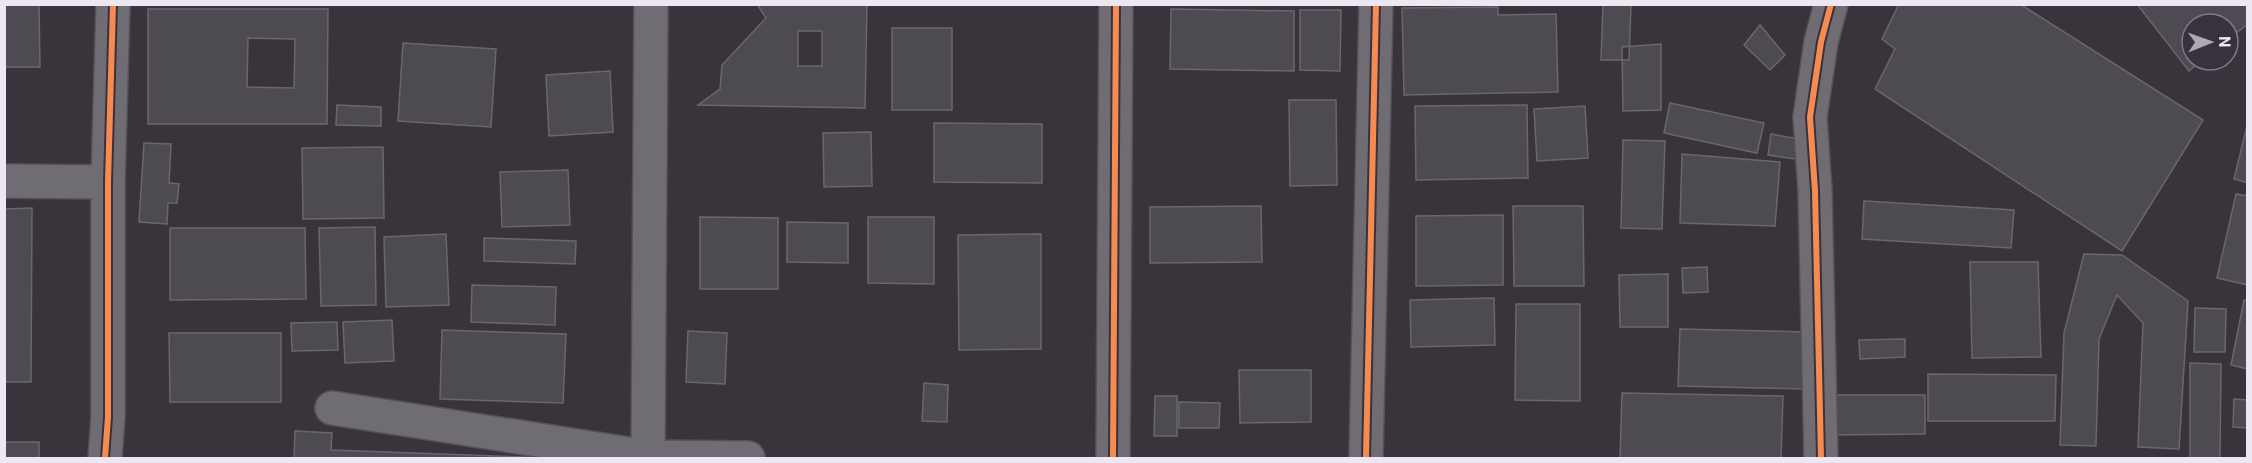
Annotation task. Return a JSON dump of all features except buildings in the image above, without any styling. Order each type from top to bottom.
[{"type":"street","points":[[105,459],[108,417],[108,182],[113,4]]},
{"type":"street","points":[[648,458],[651,4]]},
{"type":"street","points":[[1113,459],[1116,4]]},
{"type":"street","points":[[1366,459],[1376,4]]},
{"type":"street","points":[[1821,459],[1815,191],[1810,117],[1821,42],[1831,4]]},
{"type":"street","points":[[4,181],[108,182]]},
{"type":"street","points":[[332,408],[648,458],[748,459]]},
{"type":"cycle path","points":[[105,458],[108,417],[108,182],[113,4]]},
{"type":"cycle path","points":[[1113,458],[1116,4]]},
{"type":"cycle path","points":[[1366,458],[1376,4]]},
{"type":"cycle path","points":[[1821,458],[1815,191],[1810,117],[1821,42],[1831,4]]}]
